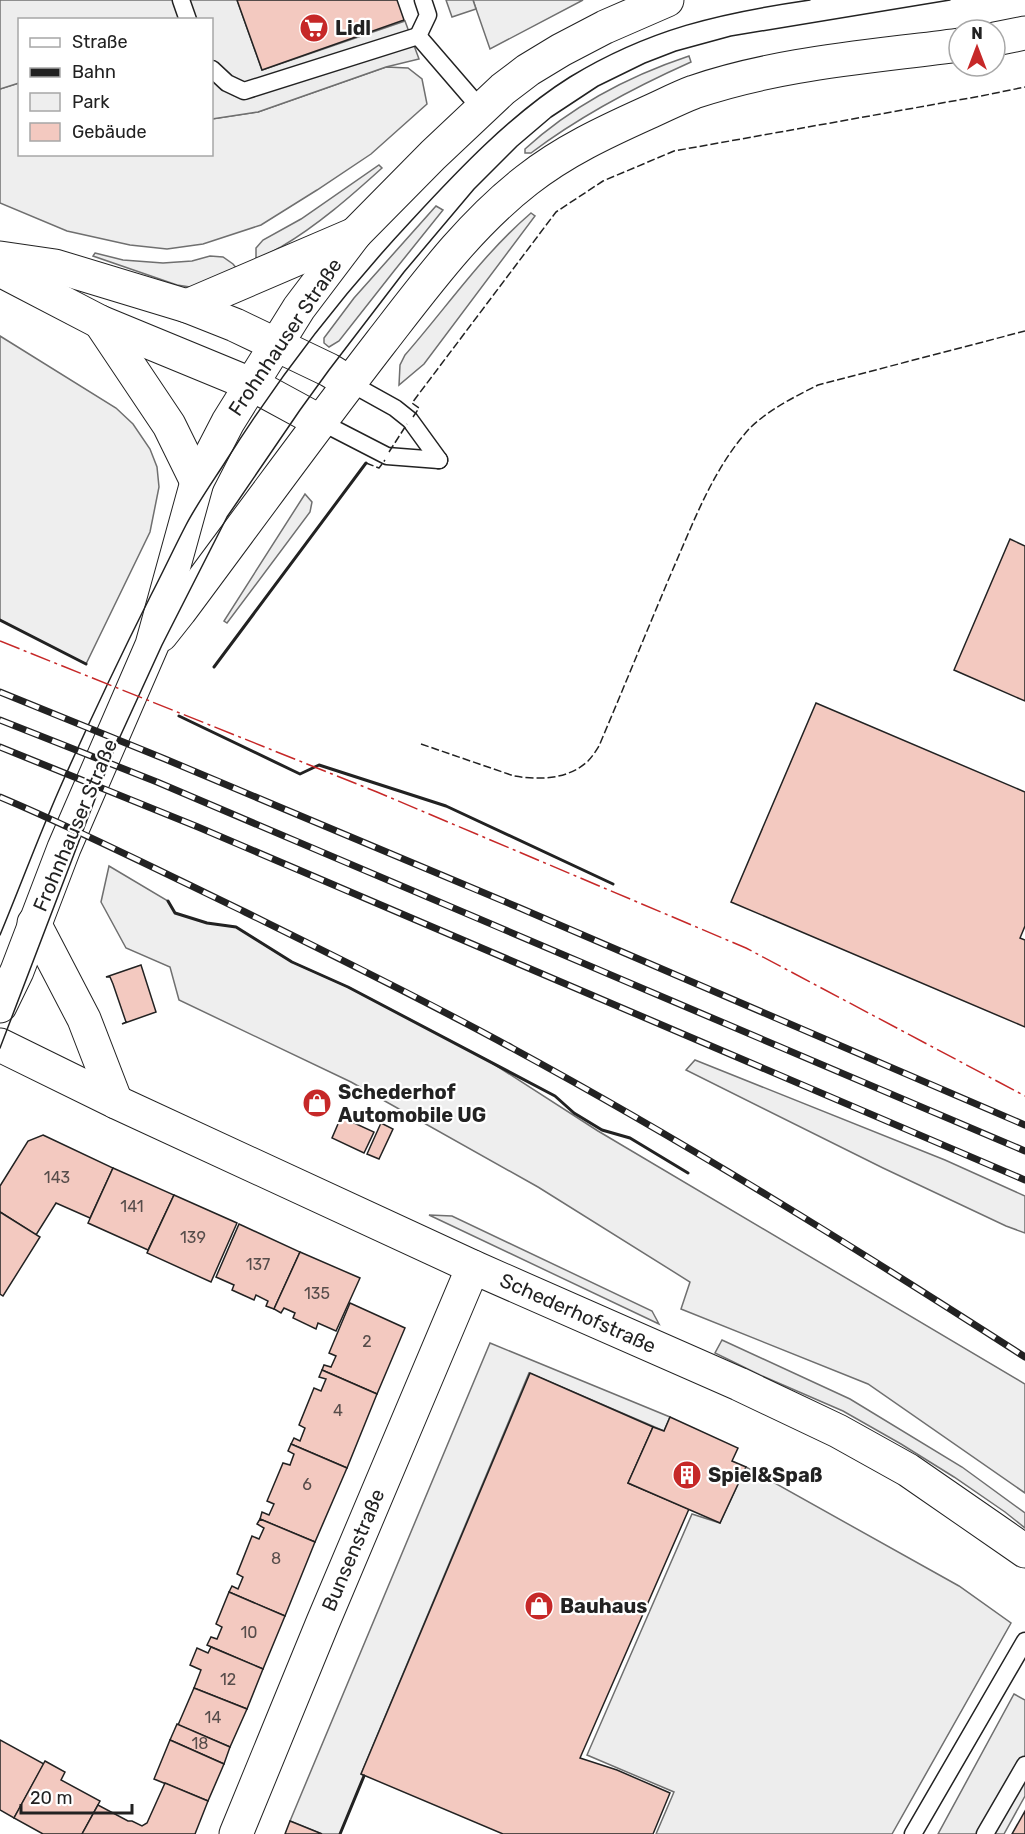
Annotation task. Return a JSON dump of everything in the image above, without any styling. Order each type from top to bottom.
[{"type":"street","name":"Frohnhauser Straße","points":[[0,1006],[17,970],[64,848],[152,645],[197,482],[228,422],[299,308],[355,234],[432,155],[503,89],[528,70],[561,50],[605,27],[667,0]]},
{"type":"street","points":[[1007,37],[1025,33]]},
{"type":"street","name":"Frohnhauser Straße","points":[[152,645],[424,287],[466,237],[526,181],[554,160],[583,144],[692,93],[770,70],[947,47]]},
{"type":"street","points":[[187,306],[355,234]]},
{"type":"street","points":[[0,258],[55,266],[187,306],[235,325],[329,370],[350,383]]},
{"type":"street","points":[[0,270],[100,322],[253,385],[321,422]]},
{"type":"street","points":[[100,322],[169,425],[197,482]]},
{"type":"street","points":[[34,923],[84,1019],[116,1102]]},
{"type":"street","name":"Schederhofstraße","points":[[0,1045],[116,1102],[473,1267],[728,1379],[838,1431],[908,1470],[1025,1551]]},
{"type":"street","name":"Bunsenstraße","points":[[236,1834],[473,1267]]},
{"type":"lane","points":[[181,0],[187,18]]},
{"type":"lane","points":[[213,70],[227,83],[244,91],[418,36],[428,15],[423,0]]},
{"type":"lane","points":[[418,36],[481,109]]},
{"type":"lane","points":[[321,422],[387,456],[440,460],[410,420],[395,408],[350,383]]},
{"type":"lane","points":[[913,1834],[1025,1641]]},
{"type":"lane","points":[[985,1834],[1025,1765]]},
{"type":"green space","points":[[473,0],[583,0],[490,49]]},
{"type":"green space","points":[[689,56],[691,62],[608,103],[531,153],[525,153],[525,149],[543,133],[602,94],[645,73]]},
{"type":"green space","points":[[386,67],[408,68],[422,79],[427,104],[371,154],[261,225],[203,244],[167,249],[130,245],[67,231],[0,203],[0,89],[18,83],[18,156],[213,156],[213,119],[258,112]]},
{"type":"green space","points":[[379,165],[382,168],[321,220],[281,247],[256,259],[256,248],[263,240],[301,219]]},
{"type":"green space","points":[[436,206],[443,210],[339,341],[329,347],[324,343],[324,338],[354,298]]},
{"type":"green space","points":[[531,213],[535,216],[424,364],[399,385],[400,365],[405,355],[481,264]]},
{"type":"green space","points":[[95,253],[123,260],[163,263],[192,261],[210,256],[223,257],[238,270],[202,287],[190,287],[177,285],[93,256]]},
{"type":"green space","points":[[0,336],[116,408],[133,424],[150,449],[157,467],[159,487],[150,532],[86,664],[0,620]]},
{"type":"green space","points":[[305,494],[312,502],[310,512],[227,623],[224,621]]},
{"type":"green space","points":[[109,866],[168,901],[175,913],[207,923],[236,927],[292,962],[348,987],[489,1061],[598,1131],[1025,1384],[1025,1493],[868,1384],[681,1309],[690,1282],[538,1187],[351,1082],[179,1000],[170,967],[126,948],[101,902]]},
{"type":"green space","points":[[695,1060],[945,1160],[1025,1196],[1025,1233],[883,1168],[686,1070]]},
{"type":"green space","points":[[490,1343],[670,1417],[664,1431],[529,1373],[361,1774],[364,1776],[340,1834],[322,1834],[290,1821]]},
{"type":"shaded area","points":[[0,0],[237,0],[262,70],[405,21],[419,59],[386,67],[258,112],[213,119],[213,18],[18,18],[18,83],[0,89]]},
{"type":"shaded area","points":[[446,0],[473,0],[476,9],[452,17]]},
{"type":"shaded area","points":[[429,1215],[452,1216],[652,1311],[659,1324]]},
{"type":"shaded area","points":[[722,1340],[850,1399],[962,1467],[1025,1513],[1025,1528],[954,1477],[843,1411],[715,1353]]},
{"type":"shaded area","name":"Bauhaus","points":[[746,1467],[959,1586],[1011,1623],[892,1834],[656,1834],[674,1792],[587,1755],[692,1514],[720,1523]]},
{"type":"shaded area","points":[[1014,1694],[1025,1700],[1025,1796],[1004,1834],[938,1834]]},
{"type":"building","name":"Lidl","points":[[237,0],[397,0],[404,20],[262,70]]},
{"type":"building","points":[[1010,539],[1025,546],[1025,701],[954,670]]},
{"type":"building","points":[[816,703],[1025,792],[1025,926],[1020,938],[1025,940],[1025,1027],[731,902]]},
{"type":"building","points":[[141,965],[156,1012],[122,1024],[126,1022],[110,977],[106,977]]},
{"type":"building","points":[[341,1117],[374,1132],[364,1153],[332,1138]]},
{"type":"building","points":[[381,1123],[393,1129],[379,1159],[367,1154]]},
{"type":"building","points":[[43,1135],[113,1168],[90,1218],[56,1203],[36,1235],[0,1212],[0,1186],[28,1141]]},
{"type":"building","points":[[113,1168],[174,1195],[148,1250],[88,1223]]},
{"type":"building","points":[[174,1195],[237,1223],[211,1282],[147,1253]]},
{"type":"building","points":[[0,1212],[40,1237],[3,1296],[0,1294]]},
{"type":"building","points":[[239,1224],[300,1252],[274,1309],[266,1306],[268,1301],[256,1295],[254,1300],[232,1290],[234,1285],[216,1277]]},
{"type":"building","points":[[300,1252],[360,1278],[336,1331],[318,1323],[316,1329],[293,1318],[295,1313],[284,1308],[281,1313],[274,1309]]},
{"type":"building","points":[[350,1303],[405,1328],[377,1394],[322,1370],[324,1365],[331,1367],[336,1356],[329,1353]]},
{"type":"building","points":[[322,1370],[377,1394],[347,1468],[291,1444],[294,1438],[300,1441],[305,1428],[299,1425],[314,1388],[321,1391],[326,1379],[319,1377]]},
{"type":"building","name":"Bauhaus","points":[[530,1373],[653,1427],[628,1483],[689,1509],[580,1758],[617,1770],[670,1793],[653,1834],[503,1834],[361,1774]]},
{"type":"building","name":"Spiel&Spaß","points":[[670,1417],[738,1448],[732,1461],[746,1467],[720,1523],[628,1483],[653,1427],[664,1431]]},
{"type":"building","points":[[291,1444],[347,1468],[315,1542],[260,1519],[262,1512],[269,1515],[274,1504],[267,1501],[283,1463],[290,1465],[294,1454],[288,1451]]},
{"type":"building","points":[[260,1519],[315,1542],[285,1616],[229,1592],[232,1586],[238,1589],[243,1577],[237,1574],[252,1536],[259,1539],[264,1528],[257,1524]]},
{"type":"building","points":[[229,1592],[285,1616],[263,1669],[207,1645],[211,1637],[217,1639],[222,1627],[216,1624]]},
{"type":"building","points":[[211,1647],[263,1669],[247,1709],[194,1688],[201,1670],[190,1665],[197,1648],[208,1653]]},
{"type":"building","points":[[194,1688],[247,1709],[230,1747],[178,1725]]},
{"type":"building","points":[[177,1724],[230,1747],[224,1764],[170,1740]]},
{"type":"building","points":[[0,1740],[44,1764],[14,1818],[0,1810]]},
{"type":"building","points":[[170,1740],[224,1764],[208,1801],[154,1779]]},
{"type":"building","points":[[45,1761],[65,1772],[61,1780],[100,1801],[82,1834],[43,1834],[14,1818]]},
{"type":"building","points":[[165,1783],[208,1801],[195,1834],[82,1834],[98,1805],[128,1821],[142,1826],[147,1823]]},
{"type":"building","points":[[1025,1811],[1025,1834],[1012,1834]]},
{"type":"building","points":[[290,1821],[322,1834],[285,1834]]},
{"type":"tram line","points":[[0,935],[51,808],[81,741],[190,517],[288,369],[385,249],[466,163],[506,125],[548,92],[599,60],[686,25],[715,17],[810,0]]},
{"type":"tram line","points":[[0,1048],[113,752],[162,645],[227,517],[329,370],[404,272],[474,189],[517,146],[551,117],[598,86],[645,63],[676,51],[731,36],[950,0]]},
{"type":"railway","points":[[0,692],[520,908],[1025,1125]]},
{"type":"railway","points":[[0,720],[157,782],[1025,1151]]},
{"type":"railway","points":[[0,747],[198,827],[1025,1180]]},
{"type":"railway","points":[[0,797],[93,838],[245,912],[412,995],[512,1048],[642,1121],[771,1198],[1025,1357]]},
{"type":"fence","points":[[413,417],[419,408],[412,403],[556,212],[603,181],[674,151],[1025,87]]},
{"type":"fence","points":[[421,744],[514,776],[552,777],[580,767],[599,746],[705,496],[736,445],[756,422],[791,399],[818,385],[1025,331]]},
{"type":"fence","points":[[389,452],[407,424]]},
{"type":"fence","points":[[366,463],[379,468],[385,460]]},
{"type":"wall","points":[[214,667],[366,463]]},
{"type":"wall","points":[[0,620],[86,664]]},
{"type":"wall","points":[[179,716],[300,774],[319,765],[446,806],[613,884]]},
{"type":"wall","points":[[168,901],[175,913],[207,923],[236,927],[292,962],[348,987],[555,1096],[574,1113],[602,1130],[630,1138],[688,1173]]},
{"type":"wall","points":[[340,1834],[364,1776]]},
{"type":"power","points":[[0,641],[377,792],[746,948],[1025,1096]]},
{"type":"place","name":"Lidl","points":[[314,28]]},
{"type":"place","name":"Schederhof Automobile UG","points":[[317,1103]]},
{"type":"place","name":"Spiel&Spaß","points":[[687,1475]]},
{"type":"place","name":"Bauhaus","points":[[539,1606]]}]
